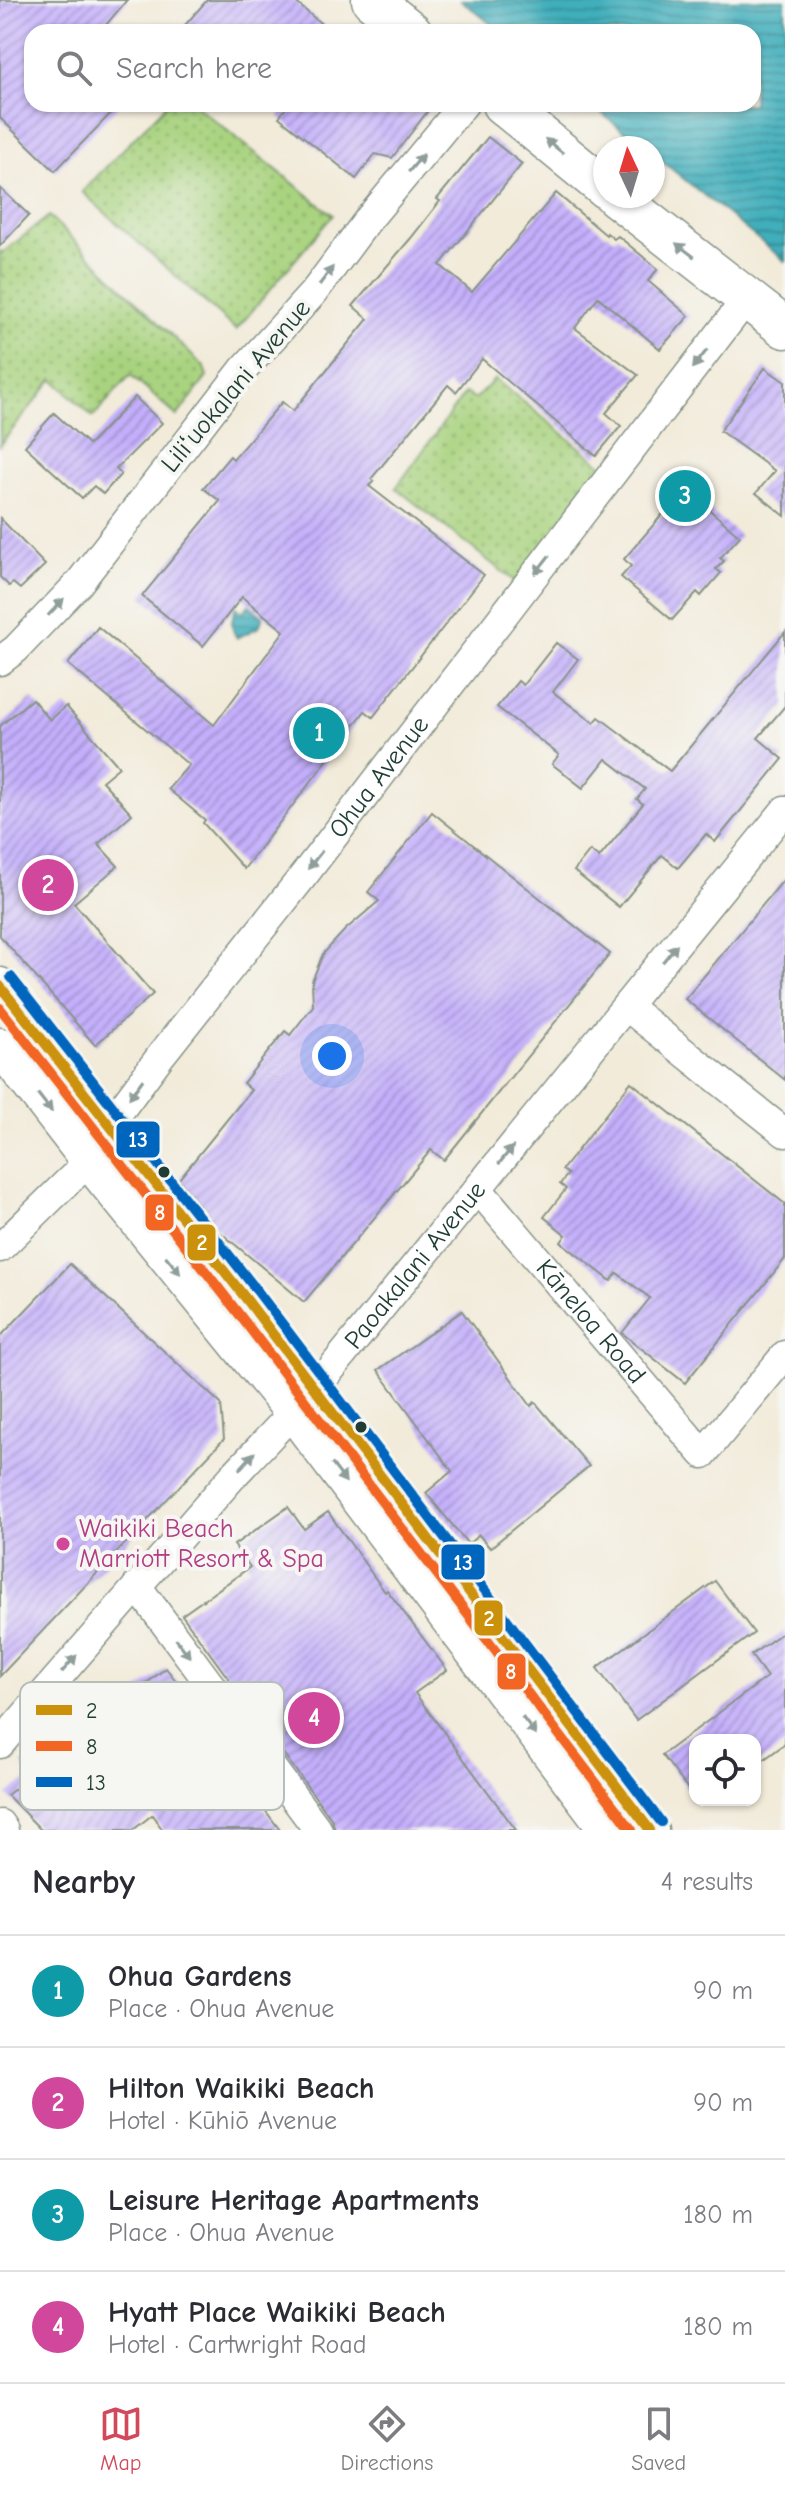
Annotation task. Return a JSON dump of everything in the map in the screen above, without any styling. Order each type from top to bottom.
[{"type":"main road","points":[[372,0],[402,24]]},
{"type":"main road","points":[[512,112],[593,178]]},
{"type":"main road","points":[[631,208],[785,328]]},
{"type":"street","name":"Liliʻuokalani Avenue","points":[[0,661],[16,649],[79,583],[243,370],[314,292],[367,221],[457,112]]},
{"type":"street","name":"Ohua Avenue","points":[[0,1248],[89,1161],[110,1124],[748,297]]},
{"type":"street","name":"Paoakalani Avenue","points":[[54,1682],[304,1400],[785,810]]},
{"type":"street","points":[[0,986],[110,1124],[304,1400],[407,1537],[608,1830]]},
{"type":"street","points":[[626,1006],[785,1133]]},
{"type":"street","points":[[0,1046],[89,1161],[304,1400]]},
{"type":"street","name":"Kāneloa Road","points":[[478,1189],[703,1454],[785,1355]]},
{"type":"street","points":[[407,1537],[650,1830]]},
{"type":"street","points":[[137,1586],[208,1682]]},
{"type":"street","name":"Paoakalani Avenue","points":[[0,1744],[20,1721]]},
{"type":"street","points":[[284,1784],[318,1830]]},
{"type":"street","points":[[0,1824],[4,1830]]},
{"type":"green space","points":[[159,112],[204,112],[333,215],[236,330],[82,192]]},
{"type":"green space","points":[[49,216],[204,367],[207,377],[177,416],[130,375],[93,417],[53,379],[0,445],[0,251],[2,253]]},
{"type":"green space","points":[[495,379],[607,469],[517,583],[396,488],[465,393],[475,399]]},
{"type":"water","points":[[461,0],[785,0],[785,261],[665,164],[665,136],[630,136],[600,112],[761,112],[761,24],[491,24]]},
{"type":"water","points":[[249,605],[263,617],[259,627],[237,638],[232,627],[234,612],[236,607],[242,612]]},
{"type":"building","points":[[0,0],[127,0],[107,24],[24,24],[24,112],[112,112],[55,171],[0,118]]},
{"type":"building","points":[[207,0],[293,0],[322,24],[186,24]]},
{"type":"building","points":[[283,112],[427,112],[392,158],[375,154],[356,179],[279,117]]},
{"type":"building","points":[[488,137],[522,164],[440,265],[472,292],[556,193],[606,235],[614,239],[618,236],[658,269],[648,281],[689,316],[660,349],[598,297],[575,328],[638,375],[606,413],[621,426],[596,456],[482,359],[456,392],[448,385],[371,479],[374,481],[369,486],[484,575],[373,717],[365,711],[244,869],[203,823],[205,820],[168,789],[189,765],[68,664],[98,627],[214,725],[284,631],[242,597],[203,646],[142,596],[220,501],[203,488],[230,456],[233,459],[282,402],[293,411],[368,319],[353,306],[411,238],[440,201],[437,199]]},
{"type":"building","points":[[0,188],[29,215],[0,246]]},
{"type":"building","points":[[765,368],[785,382],[785,516],[756,493],[775,471],[720,431]]},
{"type":"building","points":[[135,397],[162,423],[116,469],[121,474],[103,494],[94,486],[82,498],[25,446],[54,413],[89,445]]},
{"type":"building","points":[[677,482],[740,536],[720,558],[724,561],[716,569],[721,573],[701,596],[697,592],[672,620],[621,577],[631,566],[624,559],[675,500]]},
{"type":"building","points":[[0,518],[45,565],[20,589],[13,583],[9,586],[0,577]]},
{"type":"building","points":[[785,632],[785,706],[758,738],[783,759],[715,842],[706,834],[678,868],[662,855],[619,907],[574,871],[590,851],[599,858],[643,804],[637,799],[645,789],[606,759],[583,788],[552,764],[559,755],[497,707],[518,681],[523,685],[556,643],[578,659],[553,692],[594,723],[599,717],[670,771]]},
{"type":"building","points":[[32,699],[50,720],[66,706],[119,767],[102,781],[132,814],[98,844],[118,866],[74,903],[153,994],[95,1045],[0,936],[0,726]]},
{"type":"building","points":[[432,812],[610,954],[444,1160],[431,1150],[304,1302],[220,1232],[179,1179],[251,1090],[243,1083],[285,1031],[290,1035],[313,1006],[312,981],[323,954],[379,901],[368,892]]},
{"type":"building","points":[[785,878],[785,1080],[685,999]]},
{"type":"building","points":[[631,1082],[785,1204],[785,1259],[685,1383],[622,1333],[650,1298],[617,1273],[611,1281],[561,1242],[566,1235],[544,1217],[566,1189],[560,1184],[568,1174],[562,1170]]},
{"type":"building","name":"Waikiki Beach Marriott Resort & Spa","points":[[70,1264],[221,1404],[224,1439],[0,1676],[0,1337]]},
{"type":"building","points":[[462,1311],[531,1406],[535,1402],[589,1466],[490,1548],[479,1535],[468,1544],[426,1493],[452,1471],[378,1370]]},
{"type":"building","points":[[288,1507],[304,1529],[328,1512],[385,1592],[387,1590],[447,1670],[415,1693],[516,1830],[335,1830],[332,1820],[284,1754],[284,1682],[231,1682],[182,1615],[250,1567],[234,1545]]},
{"type":"building","points":[[715,1581],[754,1633],[636,1720],[597,1668]]},
{"type":"building","points":[[785,1631],[785,1744],[761,1762],[761,1734],[690,1734],[767,1677],[751,1655]]},
{"type":"building","points":[[166,1668],[177,1682],[148,1682]]},
{"type":"building","points":[[689,1735],[689,1790],[662,1755]]},
{"type":"building","points":[[20,1785],[20,1808],[7,1795]]},
{"type":"building","points":[[22,1810],[265,1810],[280,1830],[163,1830],[152,1815],[133,1830],[41,1830]]},
{"type":"transit line","name":"13","points":[[11,977],[258,1292],[661,1822]]},
{"type":"transit line","name":"2","points":[[0,986],[247,1300],[650,1830]]},
{"type":"transit line","name":"8","points":[[0,1008],[235,1309],[632,1830]]},
{"type":"place","name":"Leisure Heritage Apartments","points":[[685,496]]},
{"type":"place","name":"Ohua Gardens","points":[[319,733]]},
{"type":"place","name":"Hilton Waikiki Beach","points":[[48,885]]},
{"type":"place","name":"Waikiki Beach Marriott Resort & Spa","points":[[63,1544]]},
{"type":"place","name":"Hyatt Place Waikiki Beach","points":[[314,1718]]}]
